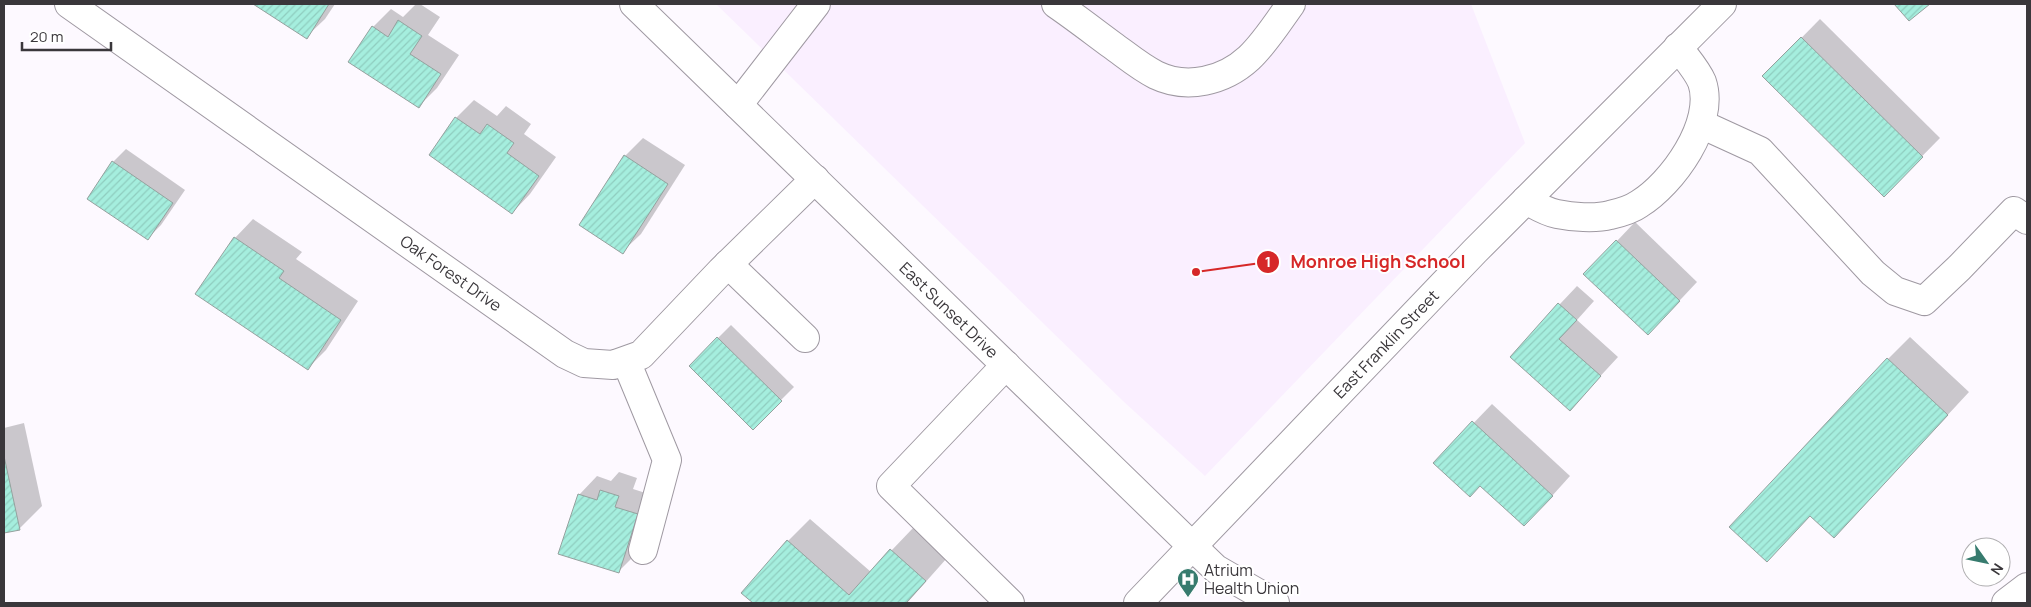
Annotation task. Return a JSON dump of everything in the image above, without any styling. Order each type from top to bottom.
[{"type":"street","name":"Oak Forest Drive","points":[[69,4],[565,354],[584,363],[613,365],[641,354],[728,264],[815,179]]},
{"type":"street","name":"East Sunset Drive","points":[[634,4],[1216,569],[1275,603]]},
{"type":"street","points":[[738,104],[816,4]]},
{"type":"street","points":[[1056,4],[1137,63],[1157,75],[1178,82],[1201,82],[1226,75],[1249,58],[1291,4]]},
{"type":"street","name":"East Franklin Street","points":[[1138,603],[1526,200],[1722,4]]},
{"type":"street","points":[[1526,200],[1556,214],[1610,216],[1638,205],[1663,184],[1692,145],[1701,124],[1704,95],[1702,81],[1678,47]]},
{"type":"street","points":[[1701,124],[1760,151],[1873,273],[1894,291],[1924,300],[2014,211],[2027,220]]},
{"type":"street","points":[[728,264],[805,338]]},
{"type":"street","points":[[626,361],[666,460],[643,550]]},
{"type":"street","points":[[1006,365],[891,486],[1010,603]]},
{"type":"street","points":[[2006,603],[2027,587]]},
{"type":"shaded area","points":[[716,4],[1471,4],[1525,143],[1205,476],[1123,401]]},
{"type":"building","points":[[253,4],[329,4],[307,39]]},
{"type":"building","points":[[1894,4],[1930,4],[1909,21]]},
{"type":"building","points":[[398,20],[422,36],[410,54],[441,74],[419,108],[348,62],[372,26],[388,37]]},
{"type":"building","points":[[1801,37],[1923,157],[1884,197],[1762,76]]},
{"type":"building","points":[[455,117],[480,134],[487,124],[514,143],[507,153],[539,176],[512,214],[429,155]]},
{"type":"building","points":[[624,155],[668,184],[623,254],[579,225]]},
{"type":"building","points":[[112,161],[173,203],[148,240],[87,199]]},
{"type":"building","points":[[234,237],[284,271],[279,278],[341,320],[308,370],[195,294]]},
{"type":"building","points":[[1616,240],[1680,301],[1648,335],[1583,274]]},
{"type":"building","points":[[1558,303],[1577,320],[1559,339],[1601,376],[1570,411],[1510,357]]},
{"type":"building","points":[[717,337],[782,401],[753,430],[689,366]]},
{"type":"building","points":[[1887,358],[1948,415],[1834,538],[1810,516],[1767,562],[1729,527]]},
{"type":"building","points":[[1472,421],[1553,496],[1524,526],[1480,486],[1470,497],[1433,463]]},
{"type":"building","points":[[4,456],[20,530],[4,533]]},
{"type":"building","points":[[600,490],[619,496],[615,507],[638,514],[619,573],[558,554],[578,494],[597,500]]},
{"type":"building","points":[[787,540],[849,595],[890,549],[926,581],[906,603],[753,603],[741,593]]},
{"type":"place","name":"Monroe High School","points":[[1196,272]]},
{"type":"place","name":"Atrium Health Union","points":[[1188,598]]}]
